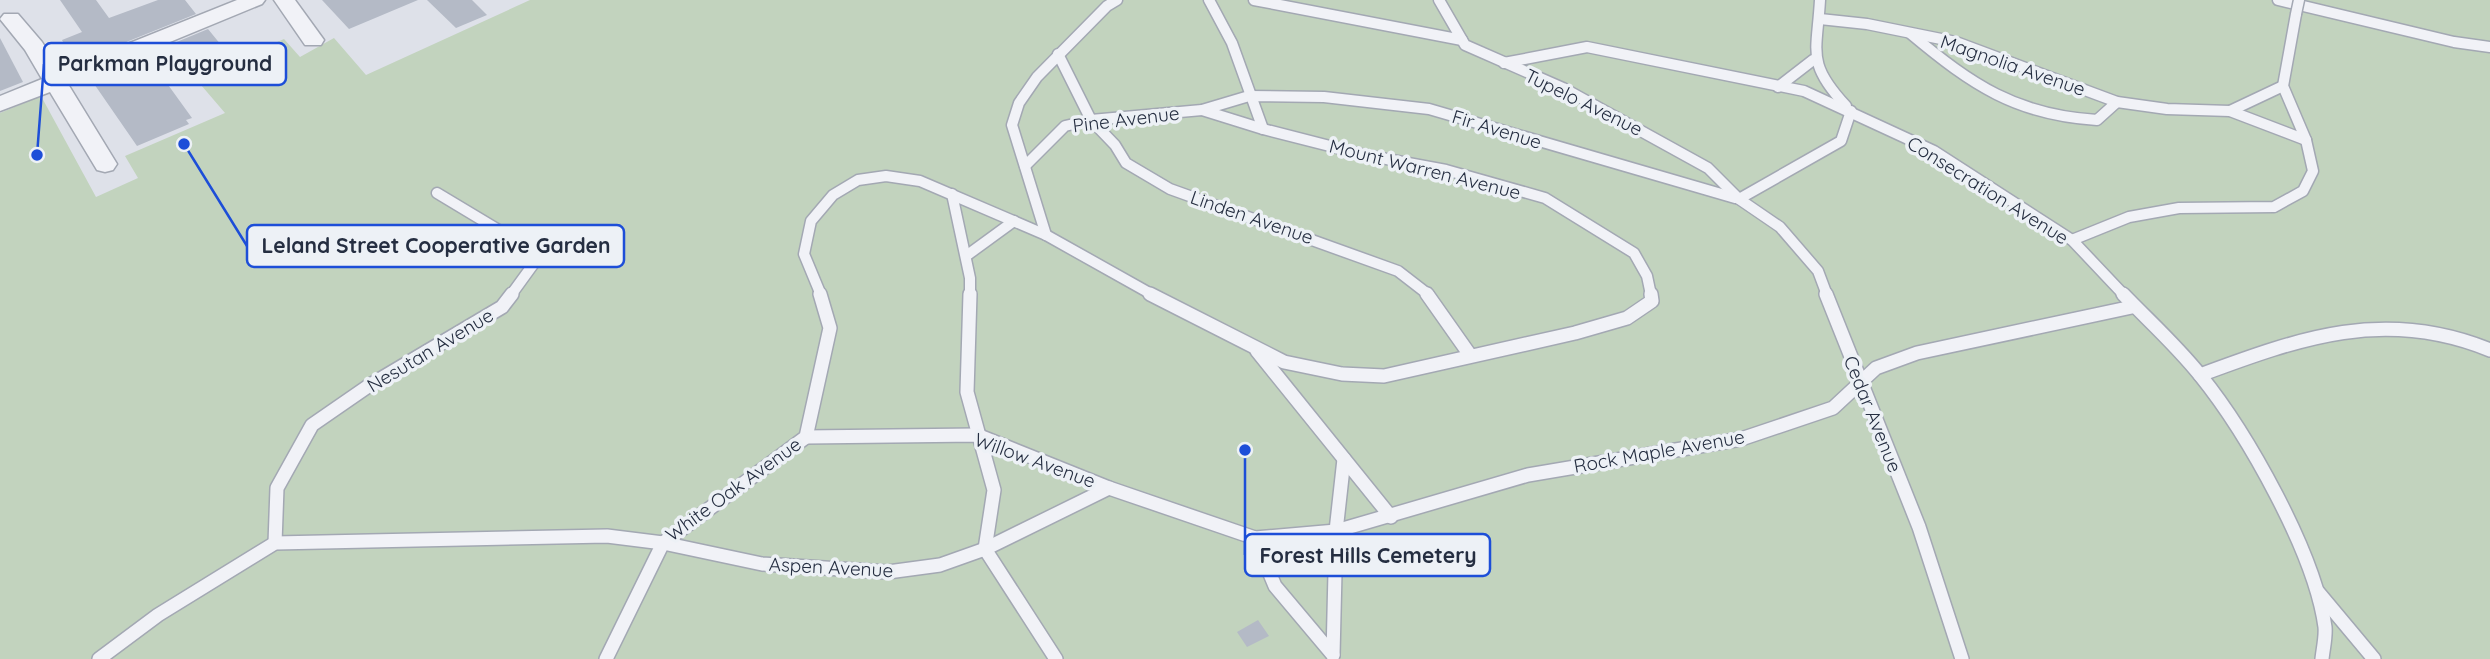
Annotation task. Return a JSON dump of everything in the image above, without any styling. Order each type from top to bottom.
[{"type":"street","points":[[0,104],[255,0]]},
{"type":"street","points":[[284,0],[313,40]]},
{"type":"street","points":[[11,19],[34,47],[105,164]]},
{"type":"lane","points":[[1046,235],[1012,125],[1019,103],[1058,54],[1107,6],[1117,0]]},
{"type":"lane","points":[[1209,0],[1233,43],[1249,96],[1263,129]]},
{"type":"lane","points":[[1254,0],[1462,40]]},
{"type":"lane","points":[[1439,0],[1462,40]]},
{"type":"lane","points":[[1739,199],[1841,141],[1851,111],[1826,86],[1813,60],[1820,19],[1820,0]]},
{"type":"lane","points":[[2278,0],[2454,42],[2490,47]]},
{"type":"lane","points":[[2072,240],[2129,217],[2179,208],[2274,207],[2303,191],[2313,171],[2306,140],[2283,86],[2299,0]]},
{"type":"lane","name":"Magnolia Avenue","points":[[1820,19],[1956,42],[2117,102],[2167,109],[2230,111],[2306,140]]},
{"type":"lane","name":"Magnolia Avenue","points":[[1908,32],[1955,72],[2004,98],[2057,117],[2097,120],[2117,102]]},
{"type":"lane","name":"Tupelo Avenue","points":[[1462,40],[1465,45],[1563,88],[1696,161],[1708,168],[1739,199]]},
{"type":"lane","name":"Consecration Avenue","points":[[1504,62],[1587,47],[1804,92],[1851,111],[1934,151],[2072,240],[2132,307],[2200,375],[2235,425],[2285,511],[2315,588],[2325,629],[2322,659]]},
{"type":"lane","name":"Linden Avenue","points":[[1058,54],[1091,120],[1115,145],[1126,163],[1170,189],[1398,271],[1431,297],[1470,355]]},
{"type":"lane","points":[[1779,87],[1813,60]]},
{"type":"lane","points":[[2230,111],[2283,86]]},
{"type":"lane","name":"Pine Avenue","points":[[1025,166],[1065,126],[1091,120],[1202,110],[1249,96]]},
{"type":"lane","name":"Fir Avenue","points":[[1249,96],[1324,97],[1429,109],[1739,199]]},
{"type":"lane","name":"Pine Avenue","points":[[1202,110],[1263,129]]},
{"type":"lane","name":"Mount Warren Avenue","points":[[1263,129],[1365,155],[1446,170],[1545,198],[1634,253],[1647,276],[1652,300],[1627,318],[1575,333],[1384,376],[1342,374]]},
{"type":"lane","name":"White Oak Avenue","points":[[275,543],[607,536],[663,543],[806,437],[830,328],[815,276],[804,254],[811,221],[833,195],[858,180],[886,176],[920,181],[1046,235],[1098,266],[1284,362],[1342,374]]},
{"type":"lane","name":"Nesutan Avenue","points":[[275,543],[277,488],[312,425],[367,387],[502,307],[540,255],[437,193]]},
{"type":"lane","points":[[952,194],[970,278],[967,392],[994,490],[985,549],[1056,659]]},
{"type":"lane","name":"Cedar Avenue","points":[[1739,199],[1780,227],[1818,271],[1919,527],[1962,659]]},
{"type":"lane","points":[[965,256],[1014,221]]},
{"type":"lane","name":"Rock Maple Avenue","points":[[1336,531],[1528,475],[1741,439],[1833,408],[1876,368],[1917,353],[2132,307]]},
{"type":"lane","points":[[2200,375],[2293,341],[2367,330],[2427,331],[2478,344],[2490,350]]},
{"type":"lane","name":"White Oak Avenue","points":[[1254,348],[1391,517]]},
{"type":"lane","name":"Willow Avenue","points":[[806,437],[977,435],[1109,488],[1255,538],[1336,531]]},
{"type":"lane","points":[[1334,657],[1336,531],[1344,459]]},
{"type":"lane","name":"Aspen Avenue","points":[[663,543],[762,564],[888,572],[940,565],[985,549],[1109,488]]},
{"type":"lane","points":[[1255,538],[1275,586],[1334,657]]},
{"type":"lane","points":[[99,659],[158,615],[275,543]]},
{"type":"lane","points":[[606,659],[663,543]]},
{"type":"lane","points":[[2315,588],[2374,659]]},
{"type":"green space","points":[[530,0],[2490,0],[2490,659],[0,659],[0,113],[41,96],[96,197],[138,178],[125,156],[225,113],[195,78],[284,39],[300,57],[334,38],[366,75]]},
{"type":"building","points":[[60,0],[96,0],[109,18],[158,0],[185,0],[196,14],[79,61],[75,55],[71,57],[62,40],[82,32]]},
{"type":"building","points":[[322,0],[418,0],[349,29]]},
{"type":"building","points":[[427,0],[472,0],[487,15],[456,28]]},
{"type":"building","points":[[208,29],[230,56],[166,82],[192,118],[186,120],[189,124],[137,146],[90,78]]},
{"type":"building","points":[[0,38],[23,82],[0,91]]},
{"type":"building","points":[[1258,620],[1269,636],[1247,647],[1237,632]]},
{"type":"place","name":"Leland Street Cooperative Garden","points":[[184,144]]},
{"type":"place","name":"Parkman Playground","points":[[37,155]]},
{"type":"place","name":"Forest Hills Cemetery","points":[[1245,450]]}]
